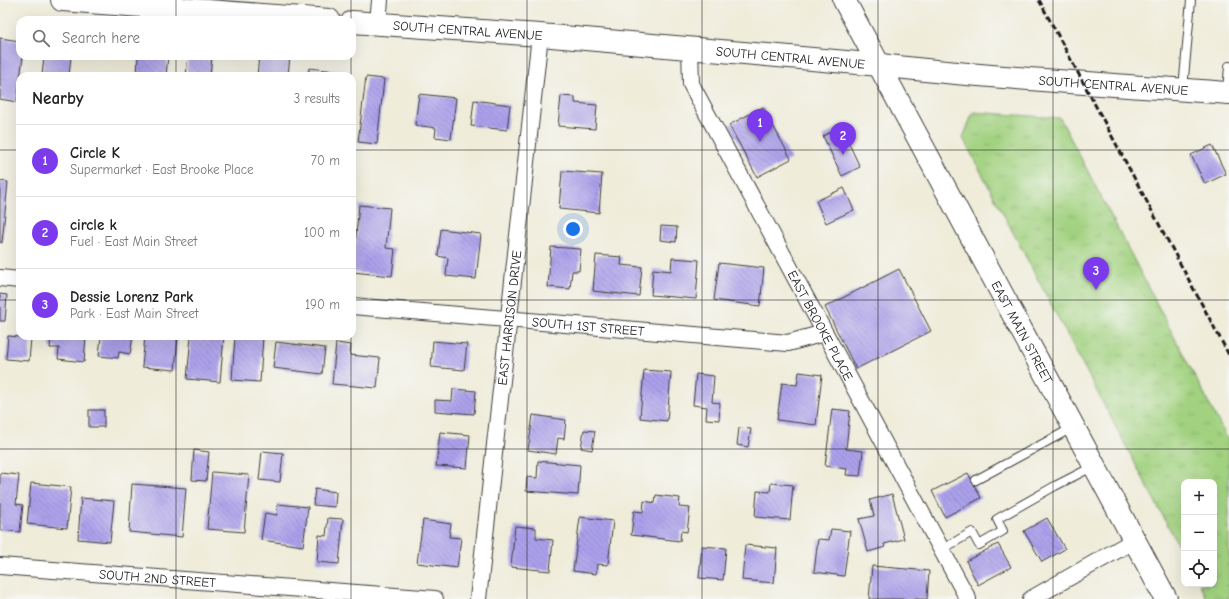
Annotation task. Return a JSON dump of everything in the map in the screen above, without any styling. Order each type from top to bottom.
[{"type":"street","points":[[73,0],[230,9],[293,16]]},
{"type":"street","points":[[378,24],[380,0]]},
{"type":"street","name":"EAST MAIN STREET","points":[[844,0],[1166,599]]},
{"type":"street","name":"SOUTH CENTRAL AVENUE","points":[[356,22],[690,48],[944,72],[1228,92]]},
{"type":"street","name":"EAST HARRISON DRIVE","points":[[478,599],[540,36]]},
{"type":"street","name":"EAST BROOKE PLACE","points":[[690,48],[691,84],[968,599]]},
{"type":"street","points":[[0,278],[16,280]]},
{"type":"street","name":"SOUTH 1ST STREET","points":[[356,306],[508,318],[788,343],[824,333]]},
{"type":"street","points":[[1031,599],[1135,540]]},
{"type":"street","name":"SOUTH 2ND STREET","points":[[0,566],[435,599]]},
{"type":"lane","points":[[1183,89],[1191,0]]},
{"type":"lane","points":[[1228,92],[1229,66]]},
{"type":"lane","points":[[976,480],[1074,427]]},
{"type":"lane","points":[[941,550],[972,532],[978,545],[1003,531],[997,520],[1055,486],[1094,466]]},
{"type":"green space","points":[[973,112],[1060,118],[1229,442],[1229,599],[1207,599],[1201,587],[1217,587],[1217,479],[1181,479],[1181,550],[963,138]]},
{"type":"building","points":[[0,38],[16,40],[16,60],[22,60],[21,72],[16,72],[16,102],[0,99]]},
{"type":"building","points":[[44,60],[71,60],[69,72],[42,72]]},
{"type":"building","points":[[138,60],[168,60],[166,72],[137,72]]},
{"type":"building","points":[[188,60],[212,60],[210,72],[186,72]]},
{"type":"building","points":[[259,60],[290,60],[288,72],[257,72]]},
{"type":"building","points":[[309,68],[335,71],[335,72],[308,72]]},
{"type":"building","points":[[366,77],[384,79],[377,144],[358,142]]},
{"type":"building","points":[[419,94],[456,98],[451,139],[435,137],[436,128],[415,125]]},
{"type":"building","points":[[561,96],[575,97],[575,103],[597,105],[595,129],[558,126]]},
{"type":"building","points":[[474,100],[510,105],[507,130],[471,126]]},
{"type":"building","points":[[763,107],[791,159],[757,177],[729,125]]},
{"type":"building","points":[[841,127],[860,167],[842,176],[823,136]]},
{"type":"building","points":[[1212,145],[1226,174],[1205,184],[1191,155]]},
{"type":"building","points":[[562,171],[602,174],[599,213],[559,209]]},
{"type":"building","points":[[0,181],[8,182],[2,243],[0,242]]},
{"type":"building","points":[[844,188],[854,210],[826,223],[816,201]]},
{"type":"building","points":[[359,205],[390,208],[386,248],[395,249],[392,276],[356,272],[356,236]]},
{"type":"building","points":[[661,226],[677,227],[676,242],[660,240]]},
{"type":"building","points":[[441,229],[481,234],[476,279],[446,276],[448,258],[438,256]]},
{"type":"building","points":[[551,247],[581,249],[579,271],[572,271],[570,289],[548,287]]},
{"type":"building","points":[[596,255],[622,257],[621,265],[642,267],[639,296],[593,291]]},
{"type":"building","points":[[672,258],[699,260],[696,299],[651,295],[653,269],[671,271]]},
{"type":"building","points":[[719,263],[764,268],[760,306],[714,300]]},
{"type":"building","points":[[899,269],[931,331],[856,369],[825,307]]},
{"type":"building","points":[[0,294],[7,295],[5,321],[0,321]]},
{"type":"building","points":[[8,336],[16,337],[16,340],[31,340],[29,361],[6,359]]},
{"type":"building","points":[[51,340],[86,340],[84,362],[58,359],[59,348],[50,348]]},
{"type":"building","points":[[101,340],[132,340],[130,354],[119,352],[118,358],[99,356]]},
{"type":"building","points":[[145,340],[178,340],[175,370],[142,367]]},
{"type":"building","points":[[191,340],[224,340],[220,382],[187,379]]},
{"type":"building","points":[[235,340],[263,340],[260,382],[232,380]]},
{"type":"building","points":[[433,341],[467,344],[464,370],[431,367]]},
{"type":"building","points":[[276,342],[325,348],[322,374],[273,368]]},
{"type":"building","points":[[336,343],[351,345],[350,355],[380,358],[377,388],[332,384]]},
{"type":"building","points":[[644,370],[671,372],[667,421],[640,418]]},
{"type":"building","points":[[799,372],[822,375],[816,425],[777,420],[782,383],[797,385]]},
{"type":"building","points":[[696,374],[714,376],[712,402],[720,403],[719,420],[706,419],[707,407],[693,405]]},
{"type":"building","points":[[453,389],[476,391],[474,414],[435,411],[435,400],[452,401]]},
{"type":"building","points":[[832,409],[850,411],[846,449],[863,451],[860,476],[846,475],[847,469],[825,466]]},
{"type":"building","points":[[89,410],[104,410],[104,427],[89,427]]},
{"type":"building","points":[[533,415],[566,420],[564,439],[558,438],[556,454],[528,450]]},
{"type":"building","points":[[739,428],[751,429],[748,447],[737,445]]},
{"type":"building","points":[[584,430],[595,431],[592,450],[581,448]]},
{"type":"building","points":[[440,432],[470,435],[467,468],[436,466]]},
{"type":"building","points":[[194,450],[209,452],[206,481],[192,480]]},
{"type":"building","points":[[262,451],[283,453],[280,482],[259,480]]},
{"type":"building","points":[[538,461],[580,465],[578,495],[526,491],[527,477],[537,478]]},
{"type":"building","points":[[212,472],[249,475],[244,532],[207,529]]},
{"type":"building","points":[[0,473],[19,475],[16,504],[23,505],[20,532],[0,530]]},
{"type":"building","points":[[968,473],[981,498],[945,517],[932,491]]},
{"type":"building","points":[[31,483],[71,487],[67,528],[27,524]]},
{"type":"building","points":[[771,483],[793,485],[790,520],[755,517],[757,491],[770,492]]},
{"type":"building","points":[[132,484],[186,488],[182,537],[129,532]]},
{"type":"building","points":[[315,489],[336,492],[335,507],[313,505]]},
{"type":"building","points":[[892,494],[904,539],[884,544],[885,547],[868,552],[859,519],[874,516],[870,500]]},
{"type":"building","points":[[656,495],[680,498],[679,507],[690,508],[687,532],[681,531],[680,541],[631,535],[634,511],[643,512],[644,501],[655,503]]},
{"type":"building","points":[[81,498],[114,501],[110,542],[78,539]]},
{"type":"building","points":[[278,504],[308,507],[303,546],[261,540],[265,513],[277,515]]},
{"type":"building","points":[[580,517],[613,521],[608,565],[597,564],[596,574],[573,571]]},
{"type":"building","points":[[328,518],[343,519],[339,564],[317,562],[319,535],[326,536]]},
{"type":"building","points":[[1047,518],[1065,549],[1042,562],[1024,531]]},
{"type":"building","points":[[423,520],[451,524],[449,537],[461,538],[457,568],[417,563]]},
{"type":"building","points":[[515,526],[536,528],[536,538],[553,540],[550,571],[511,567]]},
{"type":"building","points":[[831,529],[850,531],[844,576],[814,572],[818,539],[829,540]]},
{"type":"building","points":[[998,544],[1011,567],[978,585],[966,561]]},
{"type":"building","points":[[745,545],[777,548],[774,583],[742,580]]},
{"type":"building","points":[[702,546],[726,548],[723,580],[699,578]]},
{"type":"building","points":[[872,566],[929,571],[927,599],[869,599]]},
{"type":"railway","points":[[1039,0],[1229,355]]},
{"type":"place","name":"Circle K","points":[[760,142]]},
{"type":"place","name":"circle k","points":[[843,155]]},
{"type":"place","name":"Dessie Lorenz Park","points":[[1096,290]]}]
